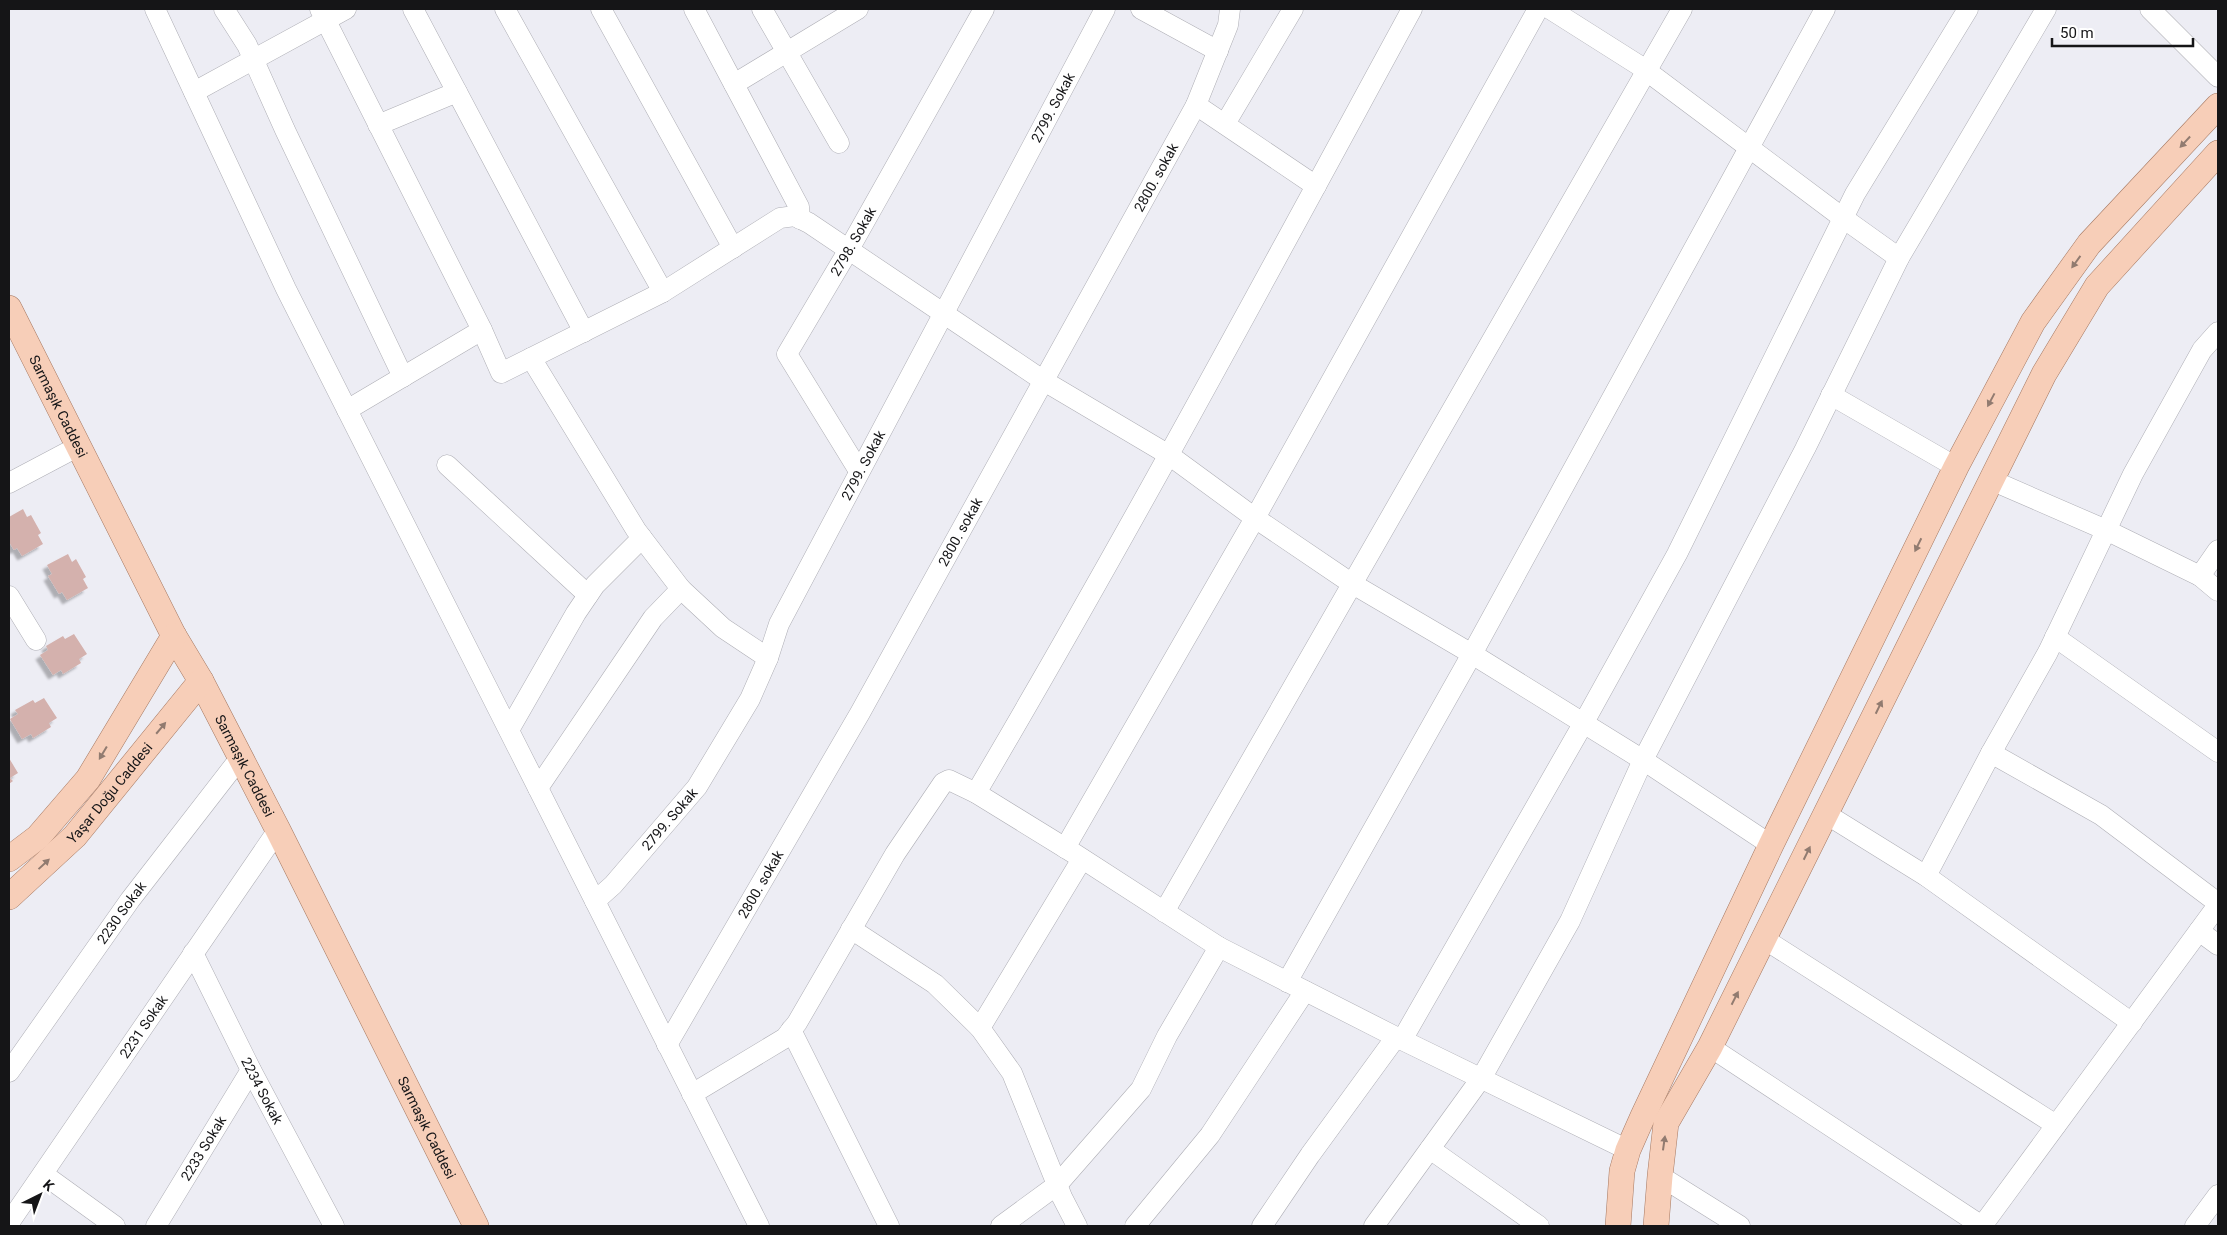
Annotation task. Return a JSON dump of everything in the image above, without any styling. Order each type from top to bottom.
[{"type":"main road","points":[[1618,1226],[1622,1171],[1628,1150],[1772,845],[1956,467],[2033,322],[2089,244],[2218,106]]},
{"type":"main road","points":[[1656,1226],[1666,1123],[1710,1047],[2044,374],[2097,286],[2218,153]]},
{"type":"main road","name":"Sarmaşık Caddesi","points":[[9,308],[174,636],[201,680],[278,830],[476,1226]]},
{"type":"main road","name":"Yaşar Doğu Caddesi","points":[[9,859],[38,838],[88,778],[174,636]]},
{"type":"main road","name":"Yaşar Doğu Caddesi","points":[[9,897],[75,836],[201,680]]},
{"type":"street","points":[[155,9],[286,289],[759,1226]]},
{"type":"street","points":[[224,9],[247,45],[403,377]]},
{"type":"street","points":[[194,92],[253,59],[322,14],[346,9]]},
{"type":"street","points":[[413,9],[584,332]]},
{"type":"street","points":[[505,9],[663,292]]},
{"type":"street","points":[[600,9],[733,248]]},
{"type":"street","points":[[694,9],[799,207],[800,219]]},
{"type":"street","points":[[762,9],[839,143]]},
{"type":"street","name":"2798. Sokak","points":[[859,471],[787,354],[848,251],[984,9]]},
{"type":"street","name":"2799. Sokak","points":[[595,901],[613,885],[696,787],[750,700],[768,658],[778,624],[1105,9]]},
{"type":"street","points":[[1141,9],[1218,51]]},
{"type":"street","name":"2800. sokak","points":[[667,1045],[801,818],[1196,105],[1228,25],[1230,9]]},
{"type":"street","points":[[1225,124],[1293,9]]},
{"type":"street","points":[[976,793],[1057,656],[1169,455],[1412,9]]},
{"type":"street","points":[[980,1028],[1255,518],[1538,9]]},
{"type":"street","points":[[1550,9],[1646,71],[1750,147],[1842,218],[1899,258]]},
{"type":"street","points":[[1164,912],[1682,9]]},
{"type":"street","points":[[1287,982],[1472,654],[1825,9]]},
{"type":"street","points":[[1262,1226],[1310,1155],[1399,1039],[1583,724],[1676,554],[1854,194],[1968,9]]},
{"type":"street","points":[[1374,1226],[1482,1077],[1570,921],[1643,760],[1831,395],[1899,258],[2046,9]]},
{"type":"street","points":[[2150,9],[2218,77]]},
{"type":"street","points":[[734,84],[852,11]]},
{"type":"street","points":[[322,14],[482,330],[501,373],[663,292],[780,218],[794,216],[1044,382],[1169,455],[1255,518],[1351,583],[1472,654],[1643,760],[1772,845]]},
{"type":"street","points":[[378,125],[458,92]]},
{"type":"street","points":[[1196,105],[1316,186]]},
{"type":"street","points":[[347,410],[482,330]]},
{"type":"street","points":[[1926,876],[1990,753],[2055,637],[2133,474],[2202,350],[2218,332]]},
{"type":"street","points":[[531,358],[642,538],[681,589],[723,628],[768,658]]},
{"type":"street","points":[[1831,395],[1956,467]]},
{"type":"street","points":[[9,482],[79,446]]},
{"type":"street","points":[[447,465],[588,595]]},
{"type":"street","points":[[1990,480],[2106,530],[2200,576],[2218,591]]},
{"type":"street","points":[[509,730],[588,595],[620,558],[642,538]]},
{"type":"street","points":[[2200,576],[2218,550]]},
{"type":"street","points":[[538,788],[653,618],[681,589]]},
{"type":"street","points":[[9,596],[36,640]]},
{"type":"street","points":[[2055,637],[2218,752]]},
{"type":"street","points":[[1710,1047],[1982,1226],[2218,904],[2101,815],[1990,753]]},
{"type":"street","name":"2230 Sokak","points":[[9,1072],[130,900],[240,758]]},
{"type":"street","points":[[692,1094],[786,1038],[895,854],[943,783],[949,780],[976,793],[1219,947],[1399,1039],[1482,1077],[1628,1150]]},
{"type":"street","points":[[1826,814],[1926,876],[2132,1023]]},
{"type":"street","name":"2231 Sokak","points":[[10,1219],[43,1174],[278,830]]},
{"type":"street","points":[[851,929],[935,984],[980,1028],[1012,1073],[1057,1185],[1077,1226]]},
{"type":"street","points":[[2199,931],[2218,945]]},
{"type":"street","points":[[1764,939],[2056,1125]]},
{"type":"street","points":[[1001,1226],[1057,1185],[1141,1089],[1167,1036],[1219,947]]},
{"type":"street","name":"2234 Sokak","points":[[193,953],[251,1070],[334,1226]]},
{"type":"street","points":[[1135,1226],[1210,1135],[1305,991]]},
{"type":"street","points":[[791,1030],[890,1226]]},
{"type":"street","name":"2233 Sokak","points":[[156,1226],[251,1070]]},
{"type":"street","points":[[1430,1150],[1539,1226]]},
{"type":"street","points":[[43,1174],[115,1226]]},
{"type":"street","points":[[1660,1176],[1740,1226]]},
{"type":"street","points":[[2195,1226],[2218,1195]]},
{"type":"building","points":[[23,509],[27,517],[31,515],[41,533],[38,535],[43,544],[22,556],[17,548],[14,550],[9,542],[9,517]]},
{"type":"building","points":[[68,554],[72,562],[76,559],[86,577],[83,579],[88,588],[67,600],[62,592],[59,594],[48,576],[52,574],[47,565]]},
{"type":"building","points":[[74,634],[87,654],[79,659],[81,663],[63,674],[61,670],[53,675],[40,655],[48,650],[46,646],[63,636],[65,639]]},
{"type":"building","points":[[44,698],[57,718],[49,723],[51,727],[33,738],[31,734],[22,739],[10,719],[18,714],[15,710],[33,700],[35,703]]},
{"type":"building","points":[[9,758],[18,773],[10,778],[13,781],[9,784]]}]
